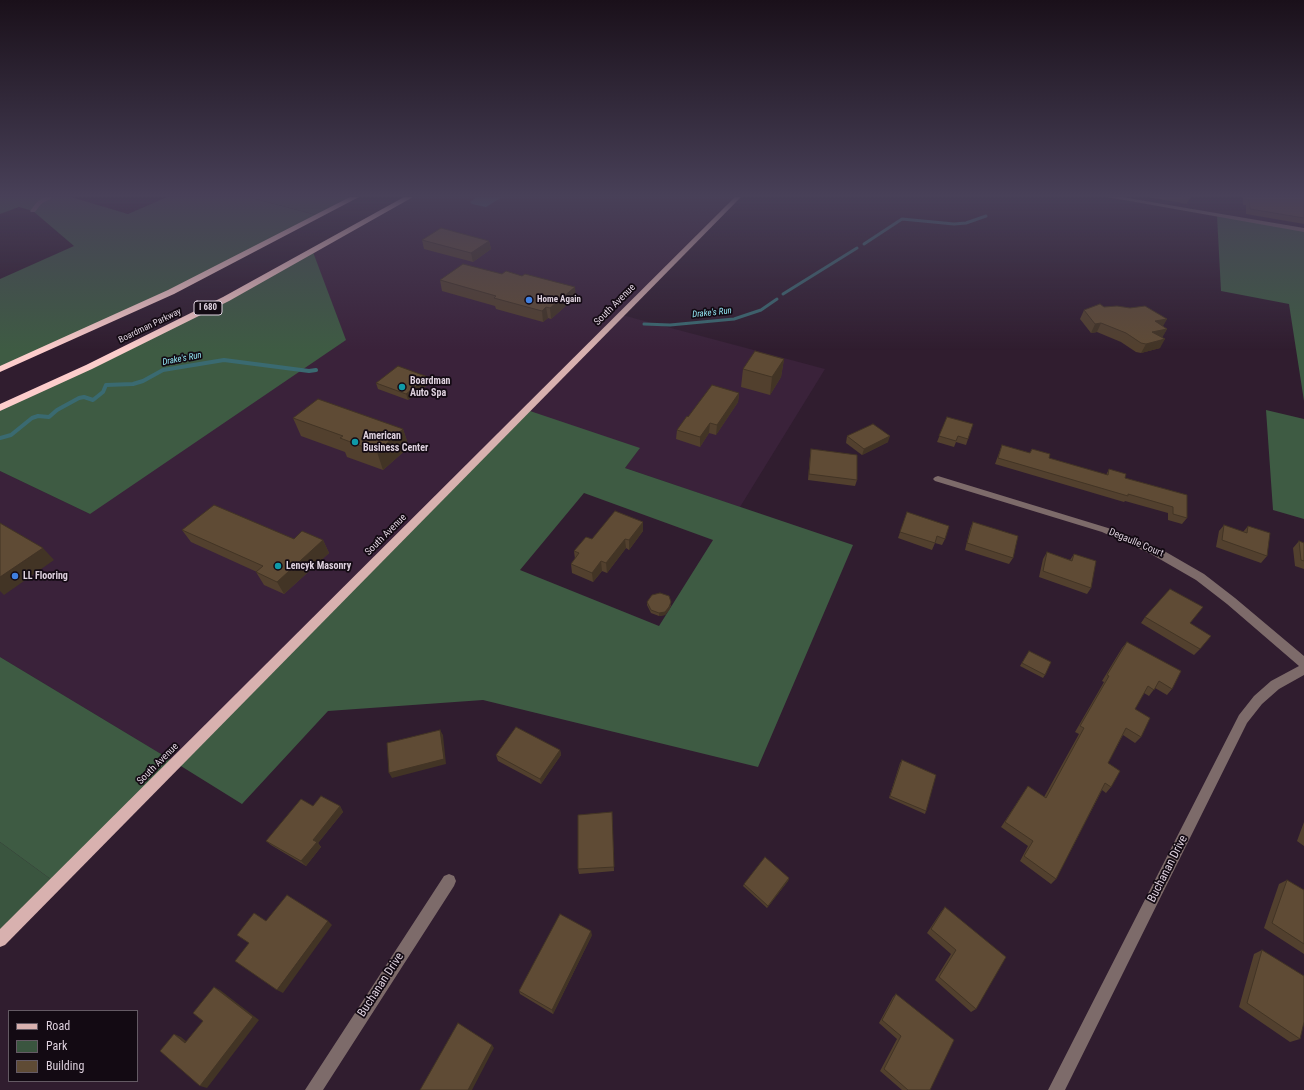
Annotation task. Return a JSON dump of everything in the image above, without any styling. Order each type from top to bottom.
[{"type":"highway","points":[[0,369],[171,292],[257,248]]},
{"type":"highway","name":"Boardman Parkway","points":[[0,408],[89,367],[226,299],[318,248]]},
{"type":"main road","name":"South Avenue","points":[[0,940],[687,248]]},
{"type":"street","name":"Degaulle Court","points":[[938,479],[1105,530],[1155,551],[1200,577],[1231,601],[1304,664]]},
{"type":"street","name":"Buchanan Drive","points":[[1056,1090],[1243,719],[1258,700],[1275,686],[1304,668]]},
{"type":"street","name":"Buchanan Drive","points":[[313,1090],[449,881]]},
{"type":"shaded area","points":[[70,248],[258,248],[0,369],[0,279]]},
{"type":"shaded area","points":[[320,248],[688,248],[622,315],[825,369],[740,507],[625,468],[640,448],[176,763],[0,657],[0,471],[90,514],[313,252]]},
{"type":"shaded area","points":[[1219,248],[1304,248],[1304,401],[1289,304],[1221,291]]},
{"type":"shaded area","points":[[313,252],[346,340],[90,514],[0,471],[0,408],[89,367]]},
{"type":"shaded area","points":[[527,410],[640,448],[625,468],[853,545],[758,767],[483,700],[328,711],[242,804],[176,763]],"holes":[[[584,493],[713,540],[659,626],[520,570]]]},
{"type":"shaded area","points":[[1266,410],[1304,419],[1304,519],[1273,510]]},
{"type":"shaded area","points":[[0,657],[176,763],[56,883],[0,842]]},
{"type":"green space","points":[[0,842],[56,883],[0,940]]},
{"type":"building","points":[[452,248],[479,248],[471,253]]},
{"type":"building","points":[[463,264],[502,274],[506,271],[522,276],[525,274],[575,287],[550,308],[546,307],[542,311],[494,298],[496,296],[440,280]]},
{"type":"building","points":[[1100,304],[1104,307],[1117,306],[1130,308],[1145,306],[1167,319],[1155,321],[1167,329],[1152,332],[1165,339],[1146,344],[1141,343],[1126,333],[1101,323],[1095,324],[1084,310]]},
{"type":"building","points":[[755,351],[784,359],[772,377],[743,369]]},
{"type":"building","points":[[398,366],[428,377],[406,394],[376,383]]},
{"type":"building","points":[[712,385],[739,393],[717,425],[710,423],[700,437],[677,430],[687,416],[688,417]]},
{"type":"building","points":[[318,399],[403,429],[377,452],[340,438],[343,436],[293,418]]},
{"type":"building","points":[[947,417],[973,424],[968,439],[958,436],[956,441],[939,436]]},
{"type":"building","points":[[873,424],[890,436],[864,449],[847,436]]},
{"type":"building","points":[[1002,445],[1030,453],[1032,449],[1050,454],[1049,458],[1108,475],[1109,469],[1126,474],[1125,478],[1187,495],[1187,518],[1173,514],[1173,507],[1128,494],[1128,496],[998,458]]},
{"type":"building","points":[[811,449],[857,455],[857,480],[809,474]]},
{"type":"building","name":"Lencyk Masonry","points":[[214,505],[294,539],[302,531],[323,540],[277,582],[256,572],[263,566],[182,530]]},
{"type":"building","points":[[615,511],[643,522],[629,540],[625,539],[606,563],[601,561],[592,573],[571,564],[579,553],[574,551],[586,537],[592,539]]},
{"type":"building","points":[[907,512],[949,526],[945,539],[937,536],[935,543],[900,532]]},
{"type":"building","points":[[973,522],[1018,536],[1013,558],[967,543]]},
{"type":"building","points":[[0,523],[43,548],[0,577]]},
{"type":"building","points":[[1224,525],[1247,533],[1248,526],[1270,533],[1267,556],[1222,540]]},
{"type":"building","points":[[1299,541],[1304,543],[1304,561],[1301,560]]},
{"type":"building","points":[[1047,552],[1072,561],[1074,554],[1096,561],[1091,588],[1043,571]]},
{"type":"building","points":[[1170,589],[1203,607],[1190,623],[1211,636],[1200,649],[1145,617]]},
{"type":"building","points":[[660,593],[669,596],[671,602],[665,612],[659,613],[651,610],[647,602],[652,595]]},
{"type":"building","points":[[1127,642],[1181,671],[1172,689],[1159,681],[1154,690],[1148,686],[1135,709],[1150,718],[1141,737],[1126,728],[1108,763],[1120,771],[1111,787],[1105,783],[1056,879],[1024,856],[1033,841],[1005,822],[1028,786],[1046,798],[1084,728],[1080,726],[1109,676],[1107,675]]},
{"type":"building","points":[[1029,651],[1051,662],[1045,675],[1022,663]]},
{"type":"building","points":[[516,727],[560,750],[540,779],[496,755]]},
{"type":"building","points":[[440,730],[444,759],[389,773],[387,743]]},
{"type":"building","points":[[902,760],[936,775],[926,811],[890,796]]},
{"type":"building","points":[[321,796],[340,806],[313,840],[317,842],[301,861],[266,841],[301,799],[313,806]]},
{"type":"building","points":[[612,812],[614,867],[578,869],[578,815]]},
{"type":"building","points":[[765,857],[789,878],[768,906],[744,884]]},
{"type":"building","points":[[1287,880],[1304,890],[1304,944],[1272,923]]},
{"type":"building","points":[[287,895],[328,921],[277,990],[235,961],[249,943],[237,935],[254,913],[266,921]]},
{"type":"building","points":[[945,907],[1006,957],[976,1009],[939,977],[956,950],[931,929]]},
{"type":"building","points":[[560,914],[591,931],[552,1010],[519,991]]},
{"type":"building","points":[[1262,950],[1304,976],[1304,1022],[1300,1039],[1247,1003]]},
{"type":"building","points":[[214,987],[253,1017],[200,1086],[160,1051],[174,1034],[185,1043],[203,1021],[193,1013]]},
{"type":"building","points":[[896,994],[954,1040],[930,1090],[908,1090],[884,1069],[901,1036],[882,1020]]},
{"type":"building","points":[[458,1023],[492,1045],[468,1090],[420,1090]]},
{"type":"waterway","name":"Drake's Run","points":[[783,294],[857,248]]},
{"type":"waterway","name":"Drake's Run","points":[[644,324],[670,325],[734,319],[761,310],[777,299]]},
{"type":"waterway","name":"Drake's Run","points":[[0,438],[11,435],[32,418],[38,416],[49,417],[57,410],[79,398],[84,397],[93,400],[103,392],[106,385],[133,384],[143,381],[163,370],[224,360],[309,371],[316,370]]},
{"type":"place","name":"Home Again","points":[[529,300]]},
{"type":"place","name":"Boardman Auto Spa","points":[[402,387]]},
{"type":"place","name":"American Business Center","points":[[355,442]]},
{"type":"place","name":"Lencyk Masonry","points":[[278,566]]},
{"type":"place","name":"LL Flooring","points":[[15,576]]}]
